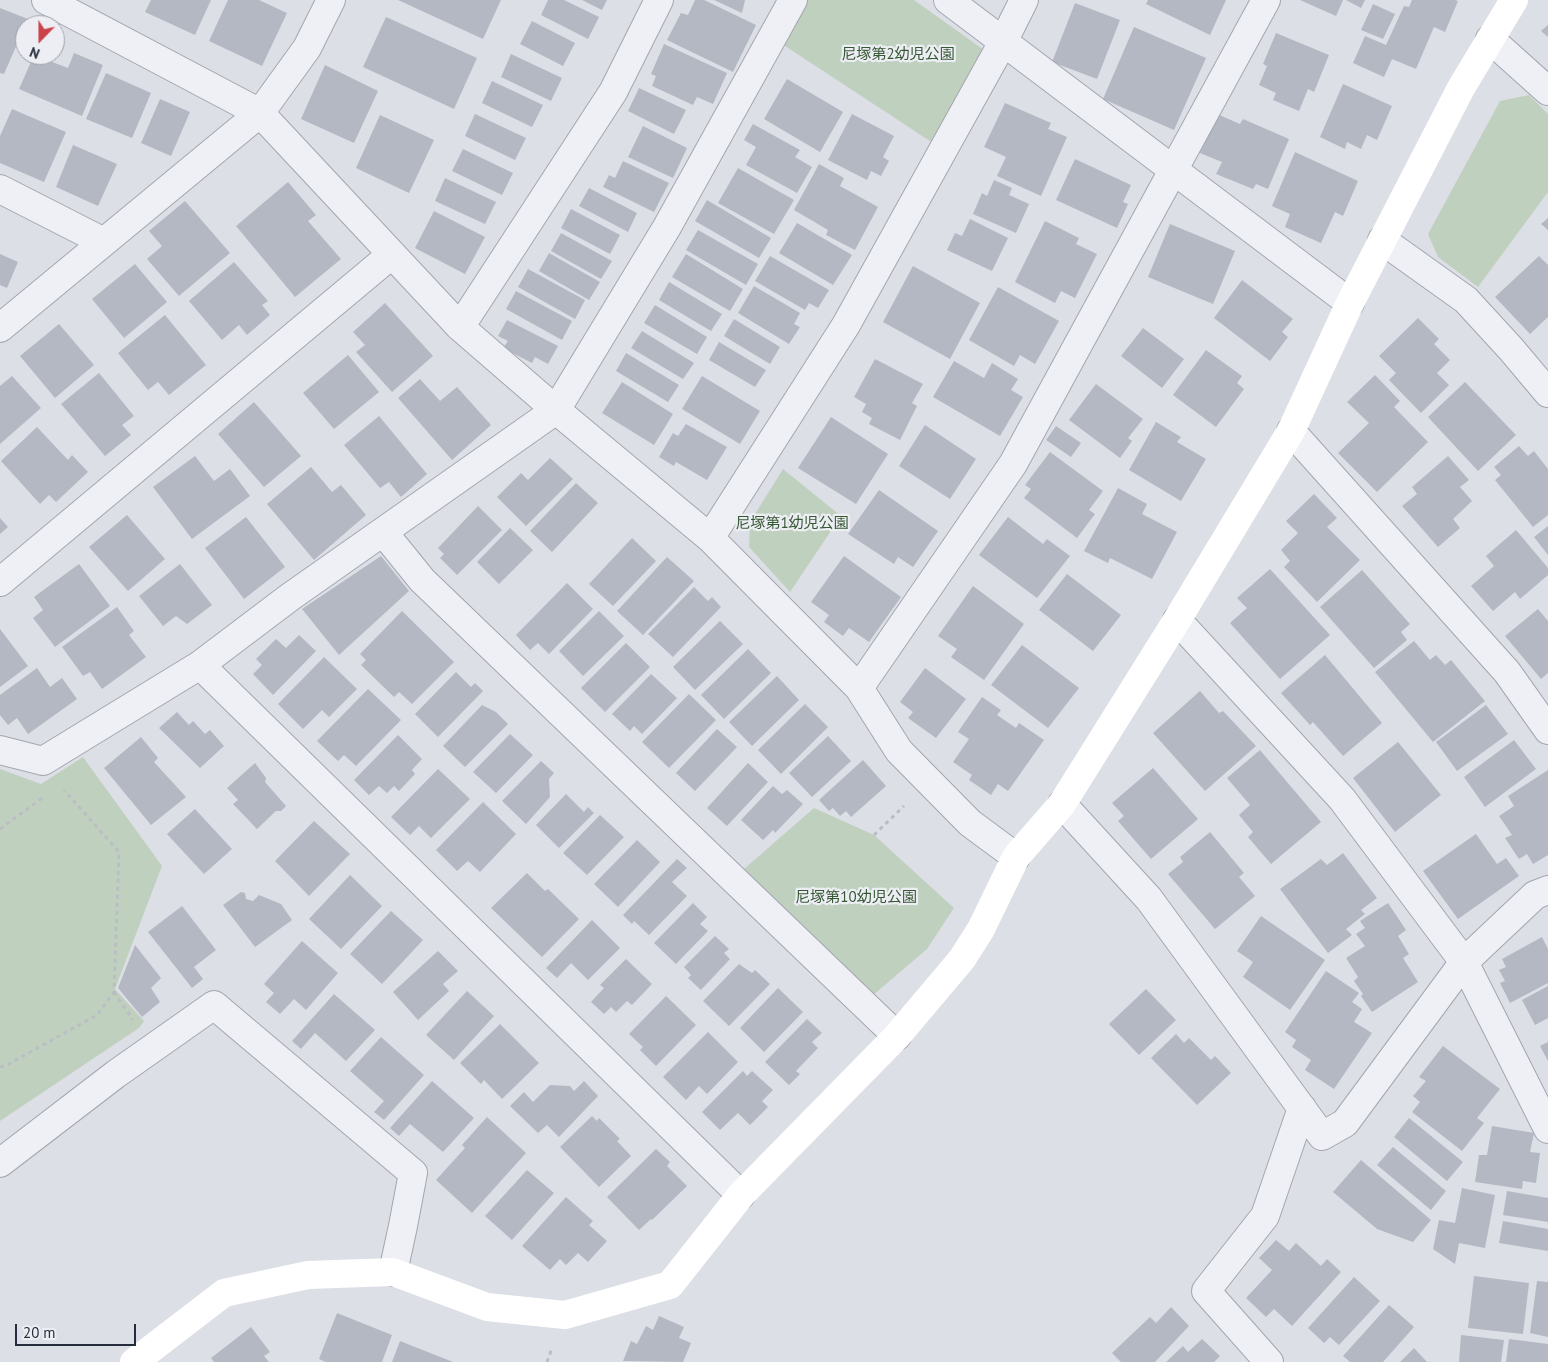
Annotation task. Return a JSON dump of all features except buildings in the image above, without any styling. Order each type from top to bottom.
[{"type":"street","points":[[46,0],[260,113],[460,328],[710,538],[859,688],[899,751],[970,823],[1016,857]]},
{"type":"street","points":[[0,328],[260,113],[306,48],[331,0]]},
{"type":"street","points":[[460,328],[613,92],[659,0]]},
{"type":"street","points":[[0,750],[44,761],[200,665],[290,597],[384,533],[556,410],[666,227],[793,0]]},
{"type":"street","points":[[948,0],[1350,303]]},
{"type":"street","points":[[710,538],[846,325],[1004,42],[1024,0]]},
{"type":"street","points":[[859,688],[1012,464],[1266,0]]},
{"type":"street","points":[[134,1362],[224,1293],[308,1275],[393,1272],[487,1307],[565,1315],[670,1285],[741,1195],[897,1036],[962,959],[981,929],[1016,857],[1062,804],[1177,620],[1291,431],[1350,303],[1382,240],[1461,88],[1514,0]]},
{"type":"street","points":[[1490,39],[1548,91]]},
{"type":"street","points":[[0,189],[104,242]]},
{"type":"street","points":[[1382,240],[1466,300],[1548,393]]},
{"type":"street","points":[[0,582],[391,255]]},
{"type":"street","points":[[1291,431],[1507,672],[1548,730]]},
{"type":"street","points":[[384,533],[422,580],[897,1036]]},
{"type":"street","points":[[1177,620],[1342,799],[1464,962],[1548,1129]]},
{"type":"street","points":[[200,665],[741,1195]]},
{"type":"street","points":[[1062,804],[1149,899],[1322,1136],[1345,1123],[1464,962],[1535,895],[1548,890]]},
{"type":"street","points":[[0,1163],[116,1074],[214,1005],[412,1173],[393,1272]]},
{"type":"street","points":[[1269,1362],[1206,1291],[1265,1216],[1302,1108]]},
{"type":"path","points":[[874,834],[929,781]]},
{"type":"path","points":[[0,1067],[7,1065],[96,1015],[114,992],[119,852],[59,786]]},
{"type":"path","points":[[0,829],[52,791]]},
{"type":"path","points":[[114,992],[134,1021]]},
{"type":"green space","name":"尼塚第2幼児公園","points":[[807,0],[914,0],[984,50],[933,143],[782,44]]},
{"type":"green space","points":[[1529,95],[1548,114],[1548,192],[1478,287],[1438,257],[1428,234],[1500,101]]},
{"type":"green space","name":"尼塚第1幼児公園","points":[[783,469],[841,516],[790,592],[749,547],[750,522]]},
{"type":"green space","points":[[83,757],[162,866],[115,989],[144,1021],[139,1028],[0,1121],[0,769],[41,784]]},
{"type":"green space","name":"尼塚第10幼児公園","points":[[814,808],[874,835],[954,908],[927,949],[872,996],[744,869]]}]
